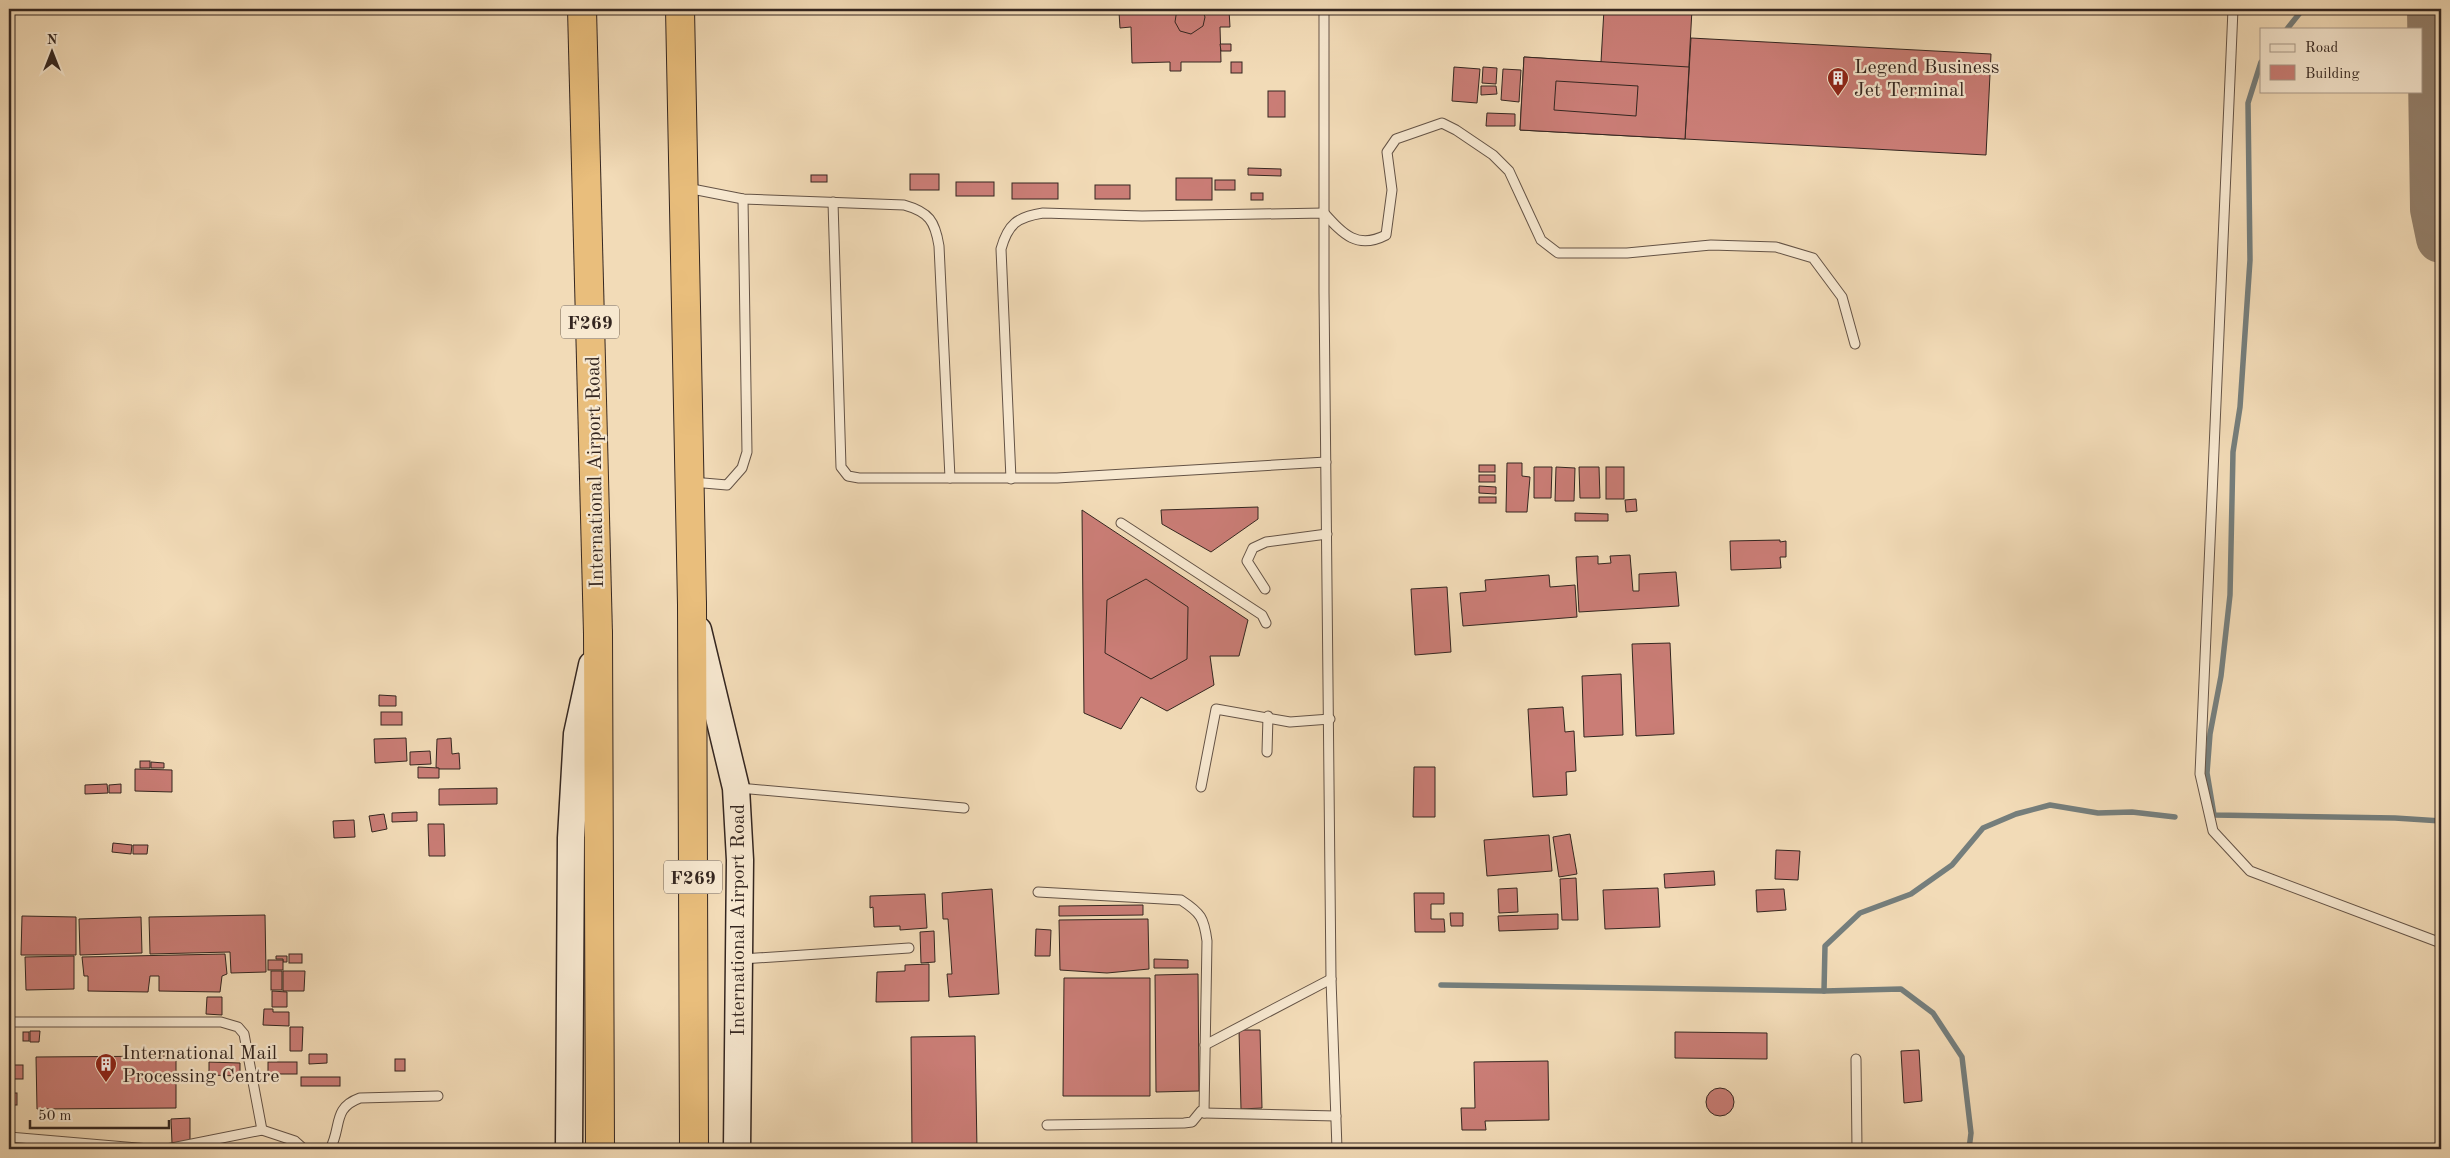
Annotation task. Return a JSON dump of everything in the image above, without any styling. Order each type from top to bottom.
[{"type":"highway","name":"International Airport Road","points":[[582,9],[598,634],[600,1149]]},
{"type":"highway","name":"International Airport Road","points":[[680,9],[682,188],[692,605],[694,1149]]},
{"type":"main road","name":"International Airport Road","points":[[692,605],[736,788],[740,860],[737,1149]]},
{"type":"main road","name":"International Airport Road","points":[[569,1149],[571,838],[577,734],[598,634]]},
{"type":"lane","points":[[1324,9],[1326,462],[1332,979],[1337,1149]]},
{"type":"lane","points":[[2233,9],[2200,774],[2214,831],[2250,871],[2441,943]]},
{"type":"lane","points":[[1011,479],[1001,249],[1005,233],[1014,222],[1029,215],[1043,213],[1142,216],[1324,213],[1340,231],[1359,242],[1373,242],[1386,235],[1392,190],[1388,152],[1396,139],[1442,123],[1456,130],[1493,155],[1509,171],[1541,240],[1558,253],[1627,253],[1711,244],[1776,247],[1812,258],[1842,296],[1855,344]]},
{"type":"lane","points":[[682,188],[743,199],[904,205],[916,209],[930,218],[936,230],[950,478]]},
{"type":"lane","points":[[690,482],[727,485],[742,468],[747,452],[743,199]]},
{"type":"lane","points":[[833,202],[841,468],[848,476],[859,478],[1011,479],[1102,476],[1326,462]]},
{"type":"lane","points":[[1121,523],[1262,615],[1266,623]]},
{"type":"lane","points":[[1265,588],[1247,561],[1253,548],[1266,542],[1327,534]]},
{"type":"lane","points":[[1201,787],[1216,709],[1268,716],[1290,722],[1330,719]]},
{"type":"lane","points":[[1267,752],[1268,716]]},
{"type":"lane","points":[[736,788],[964,808]]},
{"type":"lane","points":[[1038,892],[1167,898],[1181,900],[1196,909],[1205,922],[1207,942],[1204,1113]]},
{"type":"lane","points":[[739,960],[909,948]]},
{"type":"lane","points":[[1205,1044],[1332,979]]},
{"type":"lane","points":[[9,1022],[221,1022],[238,1027],[244,1034],[262,1130]]},
{"type":"lane","points":[[1856,1059],[1857,1149]]},
{"type":"lane","points":[[330,1149],[341,1110],[350,1102],[360,1098],[438,1096]]},
{"type":"lane","points":[[1047,1125],[1184,1123],[1192,1122],[1201,1112],[1336,1116]]},
{"type":"lane","points":[[167,1149],[262,1130],[295,1141],[304,1149]]},
{"type":"lane","points":[[9,1137],[150,1149]]},
{"type":"building","points":[[1131,9],[1229,10],[1230,27],[1220,27],[1221,62],[1181,62],[1181,71],[1170,71],[1170,62],[1132,63],[1131,27],[1120,28],[1119,12],[1131,12]]},
{"type":"building","points":[[1177,9],[1202,9],[1205,17],[1203,26],[1191,34],[1180,31],[1175,22]]},
{"type":"building","points":[[1604,9],[1692,9],[1685,139],[1520,130],[1524,57],[1601,62]]},
{"type":"building","name":"Legend Business Jet Terminal","points":[[1691,38],[1991,54],[1986,155],[1685,139]]},
{"type":"building","points":[[1220,44],[1231,44],[1231,51],[1221,51]]},
{"type":"building","points":[[1524,57],[1689,67],[1685,139],[1520,130]]},
{"type":"building","points":[[1231,62],[1242,62],[1242,73],[1231,73]]},
{"type":"building","points":[[1454,67],[1480,69],[1477,103],[1452,101]]},
{"type":"building","points":[[1483,67],[1497,68],[1496,84],[1482,83]]},
{"type":"building","points":[[1503,69],[1521,70],[1519,102],[1501,100]]},
{"type":"building","points":[[1556,81],[1638,86],[1636,116],[1554,110]]},
{"type":"building","points":[[1481,86],[1496,86],[1497,94],[1481,95]]},
{"type":"building","points":[[1268,91],[1285,91],[1285,117],[1268,117]]},
{"type":"building","points":[[1487,113],[1515,114],[1515,126],[1486,126]]},
{"type":"building","points":[[1248,168],[1281,169],[1281,176],[1248,175]]},
{"type":"building","points":[[910,174],[939,174],[939,190],[910,190]]},
{"type":"building","points":[[811,175],[827,175],[827,182],[811,182]]},
{"type":"building","points":[[1176,178],[1212,178],[1212,200],[1176,200]]},
{"type":"building","points":[[1215,180],[1235,180],[1235,190],[1215,190]]},
{"type":"building","points":[[956,182],[994,182],[994,196],[956,196]]},
{"type":"building","points":[[1012,183],[1058,183],[1058,199],[1012,199]]},
{"type":"building","points":[[1095,185],[1130,185],[1130,199],[1095,199]]},
{"type":"building","points":[[1251,193],[1263,193],[1263,200],[1251,200]]},
{"type":"building","points":[[1507,463],[1522,463],[1522,476],[1530,477],[1527,512],[1506,512]]},
{"type":"building","points":[[1479,465],[1495,465],[1495,472],[1479,472]]},
{"type":"building","points":[[1534,467],[1552,467],[1551,498],[1534,498]]},
{"type":"building","points":[[1556,467],[1575,468],[1574,501],[1555,501]]},
{"type":"building","points":[[1579,467],[1599,467],[1600,498],[1580,498]]},
{"type":"building","points":[[1606,467],[1624,467],[1624,499],[1606,499]]},
{"type":"building","points":[[1479,475],[1495,475],[1495,482],[1479,482]]},
{"type":"building","points":[[1479,486],[1496,487],[1496,494],[1479,493]]},
{"type":"building","points":[[1479,497],[1496,497],[1496,503],[1479,503]]},
{"type":"building","points":[[1636,499],[1637,511],[1626,512],[1625,500]]},
{"type":"building","points":[[1258,507],[1258,519],[1211,552],[1162,524],[1161,510]]},
{"type":"building","points":[[1082,510],[1248,620],[1239,656],[1210,656],[1214,685],[1167,711],[1141,697],[1121,729],[1084,713]]},
{"type":"building","points":[[1575,513],[1608,514],[1608,521],[1575,521]]},
{"type":"building","points":[[1780,540],[1780,542],[1786,541],[1786,557],[1780,557],[1781,568],[1731,570],[1730,541]]},
{"type":"building","points":[[1630,555],[1633,591],[1639,591],[1639,574],[1676,572],[1679,606],[1579,612],[1576,557],[1598,556],[1598,564],[1611,563],[1610,556]]},
{"type":"building","points":[[1549,575],[1550,587],[1575,585],[1577,617],[1463,626],[1460,593],[1486,591],[1485,580]]},
{"type":"building","points":[[1146,579],[1188,607],[1187,659],[1151,679],[1105,653],[1107,600]]},
{"type":"building","points":[[1447,587],[1451,652],[1415,655],[1411,589]]},
{"type":"building","points":[[1670,643],[1674,734],[1636,736],[1632,644]]},
{"type":"building","points":[[1621,674],[1623,735],[1584,737],[1582,676]]},
{"type":"building","points":[[379,695],[396,696],[396,706],[379,706]]},
{"type":"building","points":[[1563,707],[1565,732],[1574,731],[1576,771],[1566,772],[1567,795],[1533,797],[1528,709]]},
{"type":"building","points":[[381,712],[402,712],[402,725],[381,725]]},
{"type":"building","points":[[406,738],[407,761],[375,763],[374,739]]},
{"type":"building","points":[[451,738],[452,754],[459,753],[460,769],[439,769],[436,767],[437,739]]},
{"type":"building","points":[[430,751],[431,764],[410,765],[410,752]]},
{"type":"building","points":[[140,761],[150,761],[150,768],[140,768]]},
{"type":"building","points":[[151,762],[164,763],[164,768],[151,768]]},
{"type":"building","points":[[418,767],[439,768],[439,778],[418,778]]},
{"type":"building","points":[[1414,767],[1435,767],[1435,817],[1413,817]]},
{"type":"building","points":[[135,769],[172,770],[172,792],[135,791]]},
{"type":"building","points":[[107,784],[108,793],[85,794],[85,785]]},
{"type":"building","points":[[121,784],[121,793],[109,793],[109,785]]},
{"type":"building","points":[[497,788],[497,804],[439,805],[439,789]]},
{"type":"building","points":[[417,812],[417,821],[392,822],[392,813]]},
{"type":"building","points":[[384,814],[387,829],[372,832],[369,816]]},
{"type":"building","points":[[354,820],[355,837],[334,838],[333,821]]},
{"type":"building","points":[[428,824],[444,824],[445,856],[429,856]]},
{"type":"building","points":[[1570,834],[1577,874],[1559,877],[1553,837]]},
{"type":"building","points":[[1549,835],[1552,871],[1487,876],[1484,840]]},
{"type":"building","points":[[113,843],[132,845],[131,854],[112,852]]},
{"type":"building","points":[[133,845],[148,845],[147,854],[133,854]]},
{"type":"building","points":[[1776,850],[1800,851],[1798,880],[1775,879]]},
{"type":"building","points":[[1714,871],[1715,885],[1665,888],[1664,874]]},
{"type":"building","points":[[1576,878],[1578,920],[1562,920],[1560,879]]},
{"type":"building","points":[[1517,888],[1518,912],[1499,913],[1498,889]]},
{"type":"building","points":[[1658,888],[1660,927],[1605,929],[1603,890]]},
{"type":"building","points":[[992,889],[999,994],[949,997],[947,974],[952,974],[948,919],[943,919],[942,893]]},
{"type":"building","points":[[1784,889],[1786,910],[1757,912],[1756,890]]},
{"type":"building","points":[[1414,893],[1444,893],[1444,904],[1431,904],[1431,919],[1444,919],[1445,932],[1415,932]]},
{"type":"building","points":[[925,894],[927,928],[900,930],[900,926],[874,927],[873,907],[870,908],[870,896]]},
{"type":"building","points":[[1143,905],[1143,915],[1059,916],[1059,906]]},
{"type":"building","points":[[1450,913],[1463,913],[1463,926],[1451,926]]},
{"type":"building","points":[[1558,914],[1558,929],[1499,931],[1498,916]]},
{"type":"building","points":[[265,915],[266,972],[231,973],[230,952],[150,954],[149,917]]},
{"type":"building","points":[[22,916],[76,917],[76,955],[21,955]]},
{"type":"building","points":[[141,917],[142,953],[80,955],[79,919]]},
{"type":"building","points":[[1148,919],[1149,969],[1107,973],[1060,970],[1059,920]]},
{"type":"building","points":[[1036,929],[1051,930],[1050,956],[1035,956]]},
{"type":"building","points":[[934,931],[935,962],[921,963],[920,932]]},
{"type":"building","points":[[225,954],[227,974],[222,976],[220,992],[159,991],[159,976],[150,976],[148,992],[88,991],[88,976],[84,976],[82,957]]},
{"type":"building","points":[[289,954],[302,954],[302,963],[289,963]]},
{"type":"building","points":[[74,956],[74,989],[26,990],[25,957]]},
{"type":"building","points":[[276,956],[287,956],[287,962],[283,962],[283,959],[276,959]]},
{"type":"building","points":[[1154,959],[1188,960],[1188,968],[1154,968]]},
{"type":"building","points":[[268,960],[283,960],[283,970],[268,970]]},
{"type":"building","points":[[929,964],[929,1001],[876,1002],[877,972],[905,971],[905,965]]},
{"type":"building","points":[[271,971],[282,971],[282,990],[271,990]]},
{"type":"building","points":[[283,971],[305,971],[304,991],[283,991]]},
{"type":"building","points":[[1198,974],[1199,1091],[1156,1092],[1155,975]]},
{"type":"building","points":[[1064,978],[1150,978],[1150,1096],[1063,1096]]},
{"type":"building","points":[[272,991],[287,992],[287,1007],[272,1007]]},
{"type":"building","points":[[207,997],[222,997],[222,1015],[206,1014]]},
{"type":"building","points":[[264,1009],[273,1009],[273,1012],[289,1012],[289,1026],[263,1025]]},
{"type":"building","points":[[290,1027],[303,1027],[302,1051],[290,1051]]},
{"type":"building","points":[[1239,1030],[1260,1030],[1262,1108],[1241,1109]]},
{"type":"building","points":[[30,1031],[40,1031],[39,1042],[30,1042]]},
{"type":"building","points":[[23,1032],[29,1032],[29,1041],[23,1041]]},
{"type":"building","points":[[1675,1032],[1767,1033],[1767,1059],[1675,1058]]},
{"type":"building","points":[[975,1036],[977,1149],[912,1149],[911,1037]]},
{"type":"building","points":[[1919,1050],[1922,1101],[1904,1103],[1901,1051]]},
{"type":"building","points":[[309,1054],[327,1054],[327,1063],[309,1064]]},
{"type":"building","name":"International Mail Processing Centre","points":[[176,1056],[176,1108],[37,1109],[36,1057]]},
{"type":"building","points":[[395,1059],[405,1059],[405,1071],[395,1071]]},
{"type":"building","points":[[1548,1061],[1549,1120],[1485,1121],[1486,1130],[1462,1130],[1461,1108],[1475,1108],[1474,1062]]},
{"type":"building","points":[[209,1062],[240,1063],[240,1076],[209,1075]]},
{"type":"building","points":[[268,1062],[297,1062],[297,1074],[268,1074]]},
{"type":"building","points":[[9,1065],[23,1065],[23,1079],[9,1079]]},
{"type":"building","points":[[301,1077],[340,1077],[340,1086],[301,1086]]},
{"type":"building","points":[[1720,1088],[1730,1092],[1734,1102],[1730,1112],[1720,1116],[1710,1112],[1706,1102],[1710,1092]]},
{"type":"building","points":[[9,1093],[17,1093],[17,1105],[9,1105]]},
{"type":"building","points":[[190,1118],[190,1142],[172,1143],[171,1119]]},
{"type":"waterway","points":[[2288,28],[2303,9]]},
{"type":"waterway","points":[[2260,65],[2248,103],[2250,260],[2240,407],[2233,452],[2230,595],[2221,676],[2210,734],[2207,773],[2214,815],[2395,818],[2441,821]]},
{"type":"waterway","points":[[1824,991],[1825,946],[1860,913],[1911,894],[1952,865],[1983,828],[2016,814],[2050,805],[2098,813],[2132,812],[2175,817]]},
{"type":"waterway","points":[[1441,985],[1824,991],[1901,989],[1933,1013],[1962,1057],[1971,1133],[1969,1149]]},
{"type":"taxiway","points":[[2432,9],[2435,209],[2441,238]]},
{"type":"place","name":"Legend Business Jet Terminal","points":[[1838,97]]},
{"type":"place","name":"International Mail Processing Centre","points":[[106,1083]]}]
